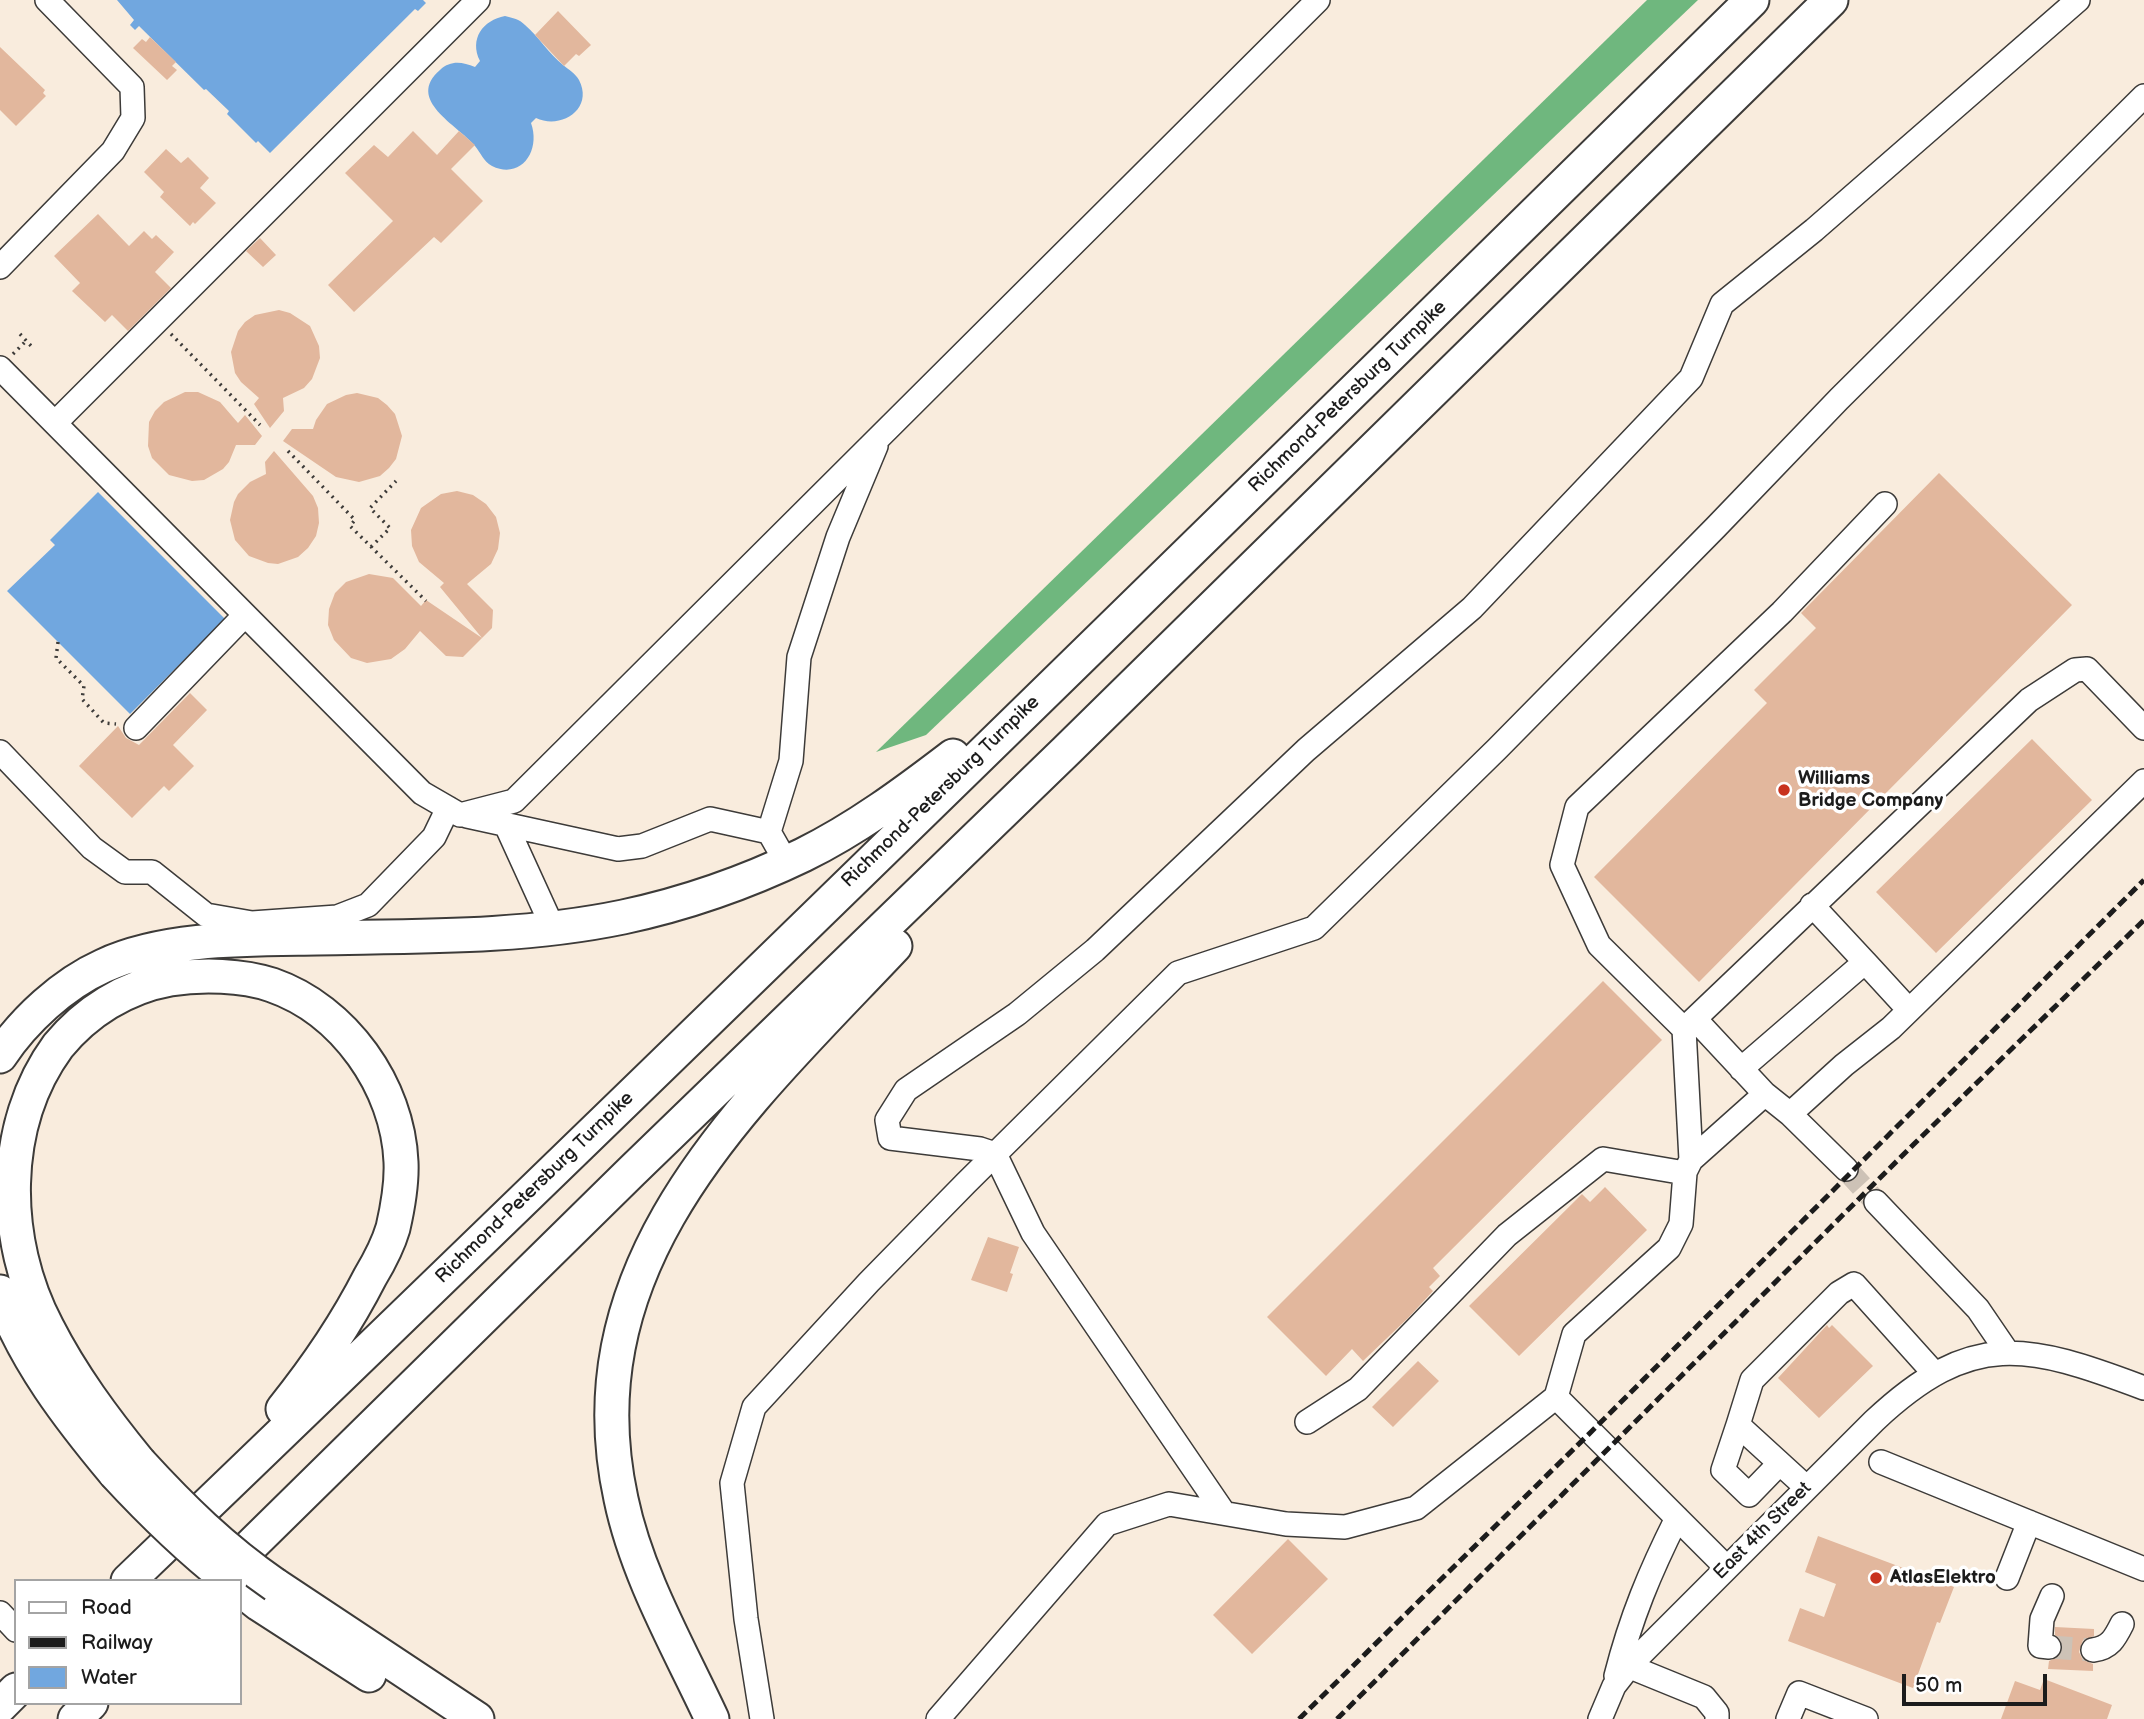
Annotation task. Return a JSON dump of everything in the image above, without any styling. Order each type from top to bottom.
[{"type":"highway","name":"Richmond-Petersburg Turnpike","points":[[129,1579],[664,1063],[1752,0]]},
{"type":"highway","points":[[218,1579],[1831,0]]},
{"type":"highway","points":[[0,1056],[26,1024],[79,979],[102,966],[150,951],[229,939],[479,935],[553,928],[656,908],[786,862],[845,831],[907,791],[976,739],[1099,638]]},
{"type":"highway","points":[[712,1719],[645,1575],[631,1538],[618,1487],[613,1452],[611,1391],[615,1352],[636,1281],[671,1210],[698,1169],[747,1106],[936,903],[1066,751]]},
{"type":"highway","points":[[129,1579],[212,1491],[296,1393],[346,1321],[392,1232],[401,1184],[401,1160],[390,1108],[378,1079],[362,1053],[332,1021],[303,999],[257,981],[219,977],[170,979],[121,994],[83,1020],[50,1056],[26,1098],[18,1119],[12,1158],[12,1210],[18,1247],[45,1324],[69,1366],[110,1426],[147,1508],[197,1555],[227,1579]]},
{"type":"highway","points":[[0,1292],[22,1342],[86,1439],[127,1467],[235,1557],[258,1593],[436,1719]]},
{"type":"highway","points":[[258,1593],[477,1719]]},
{"type":"highway","points":[[0,1706],[14,1692]]},
{"type":"highway","points":[[75,1719],[89,1705]]},
{"type":"street","points":[[0,267],[113,150],[133,118],[132,87],[47,0]]},
{"type":"street","points":[[55,423],[478,0]]},
{"type":"street","points":[[0,752],[92,848],[125,872],[152,872],[206,915],[252,923],[337,917],[368,905],[434,837],[454,812],[514,801],[1318,0]]},
{"type":"street","points":[[1224,1513],[1033,1233],[995,1154],[980,1149],[890,1138],[887,1120],[906,1090],[1017,1014],[1095,950],[1306,750],[1472,608],[1691,378],[1721,304],[1824,221],[2078,0]]},
{"type":"street","points":[[762,1719],[746,1619],[732,1482],[754,1407],[869,1282],[1178,973],[1314,928],[1497,749],[1839,399],[2144,96]]},
{"type":"street","points":[[0,368],[422,793],[454,812],[618,849],[642,846],[710,819],[769,832]]},
{"type":"street","points":[[786,862],[769,832],[791,761],[799,657],[838,537],[880,437]]},
{"type":"street","points":[[1846,1169],[1741,1069],[1599,945],[1562,866],[1577,807],[1782,612],[1885,504]]},
{"type":"street","points":[[136,727],[245,615]]},
{"type":"street","points":[[938,1719],[1107,1524],[1169,1504],[1286,1524],[1345,1527],[1416,1508],[1556,1397],[1574,1334],[1668,1248],[1681,1224],[1688,1167],[1689,1024],[2029,700],[2075,670],[2087,669],[2144,728]]},
{"type":"street","points":[[1790,1114],[1909,1010],[2144,780]]},
{"type":"street","points":[[506,825],[553,928]]},
{"type":"street","points":[[1812,905],[1909,1010]]},
{"type":"street","points":[[1741,1069],[1865,962]]},
{"type":"street","points":[[1307,1422],[1357,1389],[1507,1235],[1603,1159],[1688,1167],[1765,1094]]},
{"type":"street","points":[[1876,1202],[1978,1309],[2008,1353]]},
{"type":"street","points":[[1779,1464],[1749,1495],[1723,1471],[1752,1380],[1839,1293],[1854,1284],[1942,1369],[1980,1356],[2008,1353],[2064,1360],[2144,1388]]},
{"type":"street","name":"East 4th Street","points":[[1600,1719],[1614,1686],[1628,1666],[1888,1408],[1942,1369]]},
{"type":"street","points":[[1556,1397],[1726,1567]]},
{"type":"street","points":[[1738,1425],[1807,1488]]},
{"type":"street","points":[[1881,1462],[2144,1569]]},
{"type":"street","points":[[1614,1686],[1627,1635],[1646,1581],[1677,1518]]},
{"type":"street","points":[[2007,1578],[2029,1522]]},
{"type":"street","points":[[2049,1647],[2040,1646],[2042,1619],[2052,1596]]},
{"type":"street","points":[[0,1613],[14,1628]]},
{"type":"street","points":[[2093,1650],[2104,1649],[2113,1641],[2122,1624]]},
{"type":"street","points":[[1628,1666],[1704,1697],[1717,1713],[1717,1719]]},
{"type":"street","points":[[1788,1719],[1799,1693],[1866,1719]]},
{"type":"path","points":[[157,320],[260,425]]},
{"type":"path","points":[[20,334],[34,349]]},
{"type":"path","points":[[288,451],[355,520],[350,526],[426,601]]},
{"type":"path","points":[[372,547],[390,528],[370,508],[396,481]]},
{"type":"path","points":[[58,642],[56,658],[83,686],[82,699],[104,723],[136,727]]},
{"type":"green space","points":[[1647,0],[1698,0],[926,735],[876,752]]},
{"type":"water","points":[[117,0],[423,0],[426,3],[418,11],[415,9],[270,153],[258,141],[256,143],[227,114],[229,111],[139,26],[135,30],[130,25],[134,20]]},
{"type":"water","points":[[505,16],[523,23],[558,61],[576,75],[582,90],[579,108],[565,119],[546,121],[536,118],[531,123],[531,153],[520,166],[512,169],[502,169],[486,162],[475,146],[438,111],[428,92],[431,81],[444,67],[457,63],[475,67],[480,61],[476,45],[480,32],[490,22]]},
{"type":"water","points":[[98,492],[225,619],[130,714],[7,591],[55,545],[50,540]]},
{"type":"building","points":[[558,11],[591,45],[579,56],[576,54],[564,66],[535,35]]},
{"type":"building","points":[[150,37],[176,62],[172,66],[177,70],[167,80],[133,48],[142,39],[146,42]]},
{"type":"building","points":[[0,47],[45,90],[43,93],[46,96],[16,126],[0,110]]},
{"type":"building","points":[[413,131],[437,155],[459,131],[475,145],[451,169],[483,201],[441,243],[434,237],[354,312],[328,285],[393,221],[345,173],[374,145],[388,157]]},
{"type":"building","points":[[166,149],[181,163],[188,157],[209,178],[200,188],[216,203],[190,226],[160,197],[164,192],[144,172]]},
{"type":"building","points":[[98,214],[129,246],[144,231],[152,239],[156,235],[174,252],[155,272],[171,288],[128,331],[112,315],[105,322],[72,291],[80,283],[54,256]]},
{"type":"building","points":[[260,238],[276,255],[263,267],[246,251]]},
{"type":"building","points":[[279,310],[290,313],[310,326],[319,346],[320,358],[312,379],[304,388],[283,398],[284,411],[270,428],[254,404],[259,398],[235,373],[231,352],[238,331],[245,322],[255,315]]},
{"type":"building","points":[[185,392],[198,392],[220,402],[238,423],[245,415],[262,436],[255,445],[236,445],[223,469],[204,480],[192,481],[169,475],[152,458],[148,446],[149,422],[155,411],[164,402]]},
{"type":"building","points":[[357,393],[378,398],[387,405],[395,414],[402,436],[396,459],[389,468],[380,476],[359,482],[336,477],[283,441],[292,429],[313,429],[327,404]]},
{"type":"building","points":[[274,451],[313,496],[318,508],[319,523],[316,536],[308,548],[298,557],[278,564],[249,556],[235,540],[230,520],[238,494],[250,482],[266,474],[265,462]]},
{"type":"building","name":"Williams Bridge Company","points":[[1939,473],[2072,605],[1699,982],[1594,877],[1767,703],[1754,690],[1816,628],[1801,613]]},
{"type":"building","points":[[457,491],[473,495],[486,504],[496,517],[500,533],[498,549],[491,564],[467,584],[493,610],[492,628],[482,638],[440,587],[444,583],[419,562],[412,546],[411,530],[421,508],[441,494]]},
{"type":"building","points":[[369,574],[393,578],[421,606],[426,600],[482,638],[463,657],[446,656],[420,631],[405,649],[391,659],[367,663],[351,658],[334,640],[328,625],[329,609],[335,593],[346,582]]},
{"type":"building","points":[[190,693],[207,710],[173,745],[194,766],[169,791],[164,786],[132,818],[79,766],[118,726],[126,738],[139,745]]},
{"type":"building","points":[[2032,739],[2092,800],[1936,953],[1876,892]]},
{"type":"building","points":[[1603,981],[1662,1040],[1433,1268],[1440,1276],[1429,1287],[1433,1291],[1408,1318],[1363,1361],[1352,1349],[1326,1376],[1267,1317]]},
{"type":"building","points":[[1605,1187],[1647,1230],[1519,1356],[1469,1306],[1582,1194],[1590,1202]]},
{"type":"building","points":[[988,1237],[1019,1247],[1007,1292],[971,1280]]},
{"type":"building","points":[[1827,1325],[1829,1328],[1832,1325],[1873,1366],[1819,1418],[1778,1378]]},
{"type":"building","points":[[1418,1361],[1439,1381],[1393,1427],[1372,1407]]},
{"type":"building","points":[[1818,1536],[1954,1587],[1940,1623],[1937,1622],[1913,1688],[1788,1641],[1800,1608],[1824,1617],[1836,1584],[1805,1572]]},
{"type":"building","points":[[1288,1539],[1328,1579],[1252,1654],[1213,1615]]},
{"type":"building","points":[[2055,1627],[2094,1629],[2094,1636],[2083,1640],[2079,1652],[2083,1660],[2093,1664],[2093,1671],[2048,1669],[2049,1661],[2060,1656],[2063,1649],[2061,1641],[2055,1635]]},
{"type":"building","points":[[2044,1679],[2112,1705],[2107,1719],[2001,1719],[2015,1681],[2040,1690]]},
{"type":"tunnel","points":[[1846,1169],[1876,1202]]},
{"type":"tunnel","points":[[2049,1647],[2093,1650]]},
{"type":"railway","points":[[1299,1719],[2144,880]]},
{"type":"railway","points":[[1337,1719],[1914,1144],[2144,920]]},
{"type":"place","name":"Williams Bridge Company","points":[[1784,790]]},
{"type":"place","name":"AtlasElektro","points":[[1876,1578]]}]
